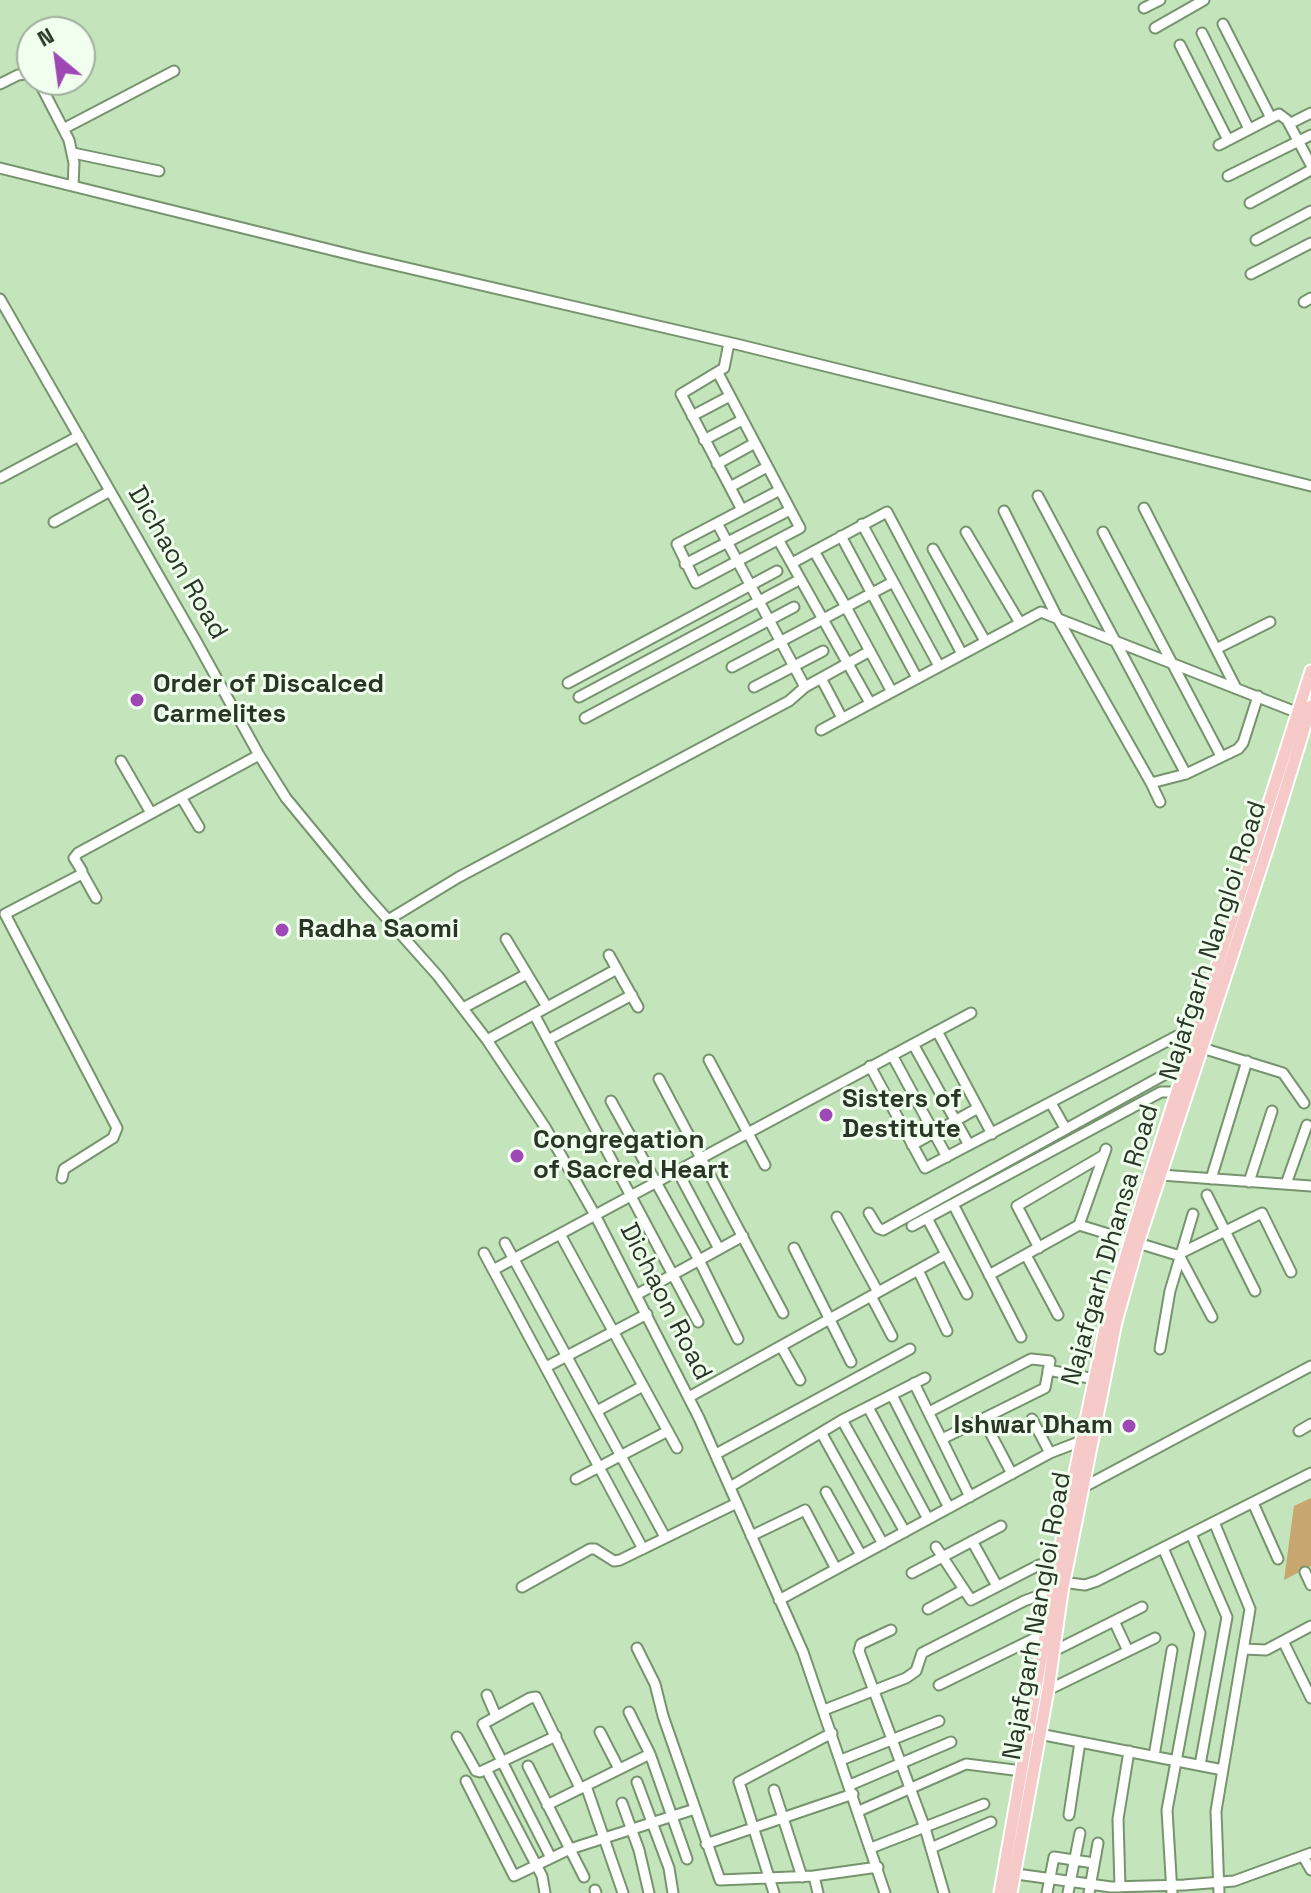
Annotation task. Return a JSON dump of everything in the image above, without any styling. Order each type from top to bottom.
[{"type":"main road","name":"Najafgarh Dhansa Road","points":[[1134,1242],[1177,1092],[1186,1076],[1194,1036],[1305,712],[1311,671]]},
{"type":"main road","name":"Najafgarh Nangloi Road","points":[[1011,1893],[1009,1873],[1034,1733],[1048,1690],[1054,1651],[1057,1585],[1082,1488],[1098,1380],[1134,1242],[1161,1175],[1186,1076],[1202,1048],[1305,712]]},
{"type":"main road","points":[[1000,1893],[1009,1873],[1022,1771],[1034,1733],[1058,1563],[1087,1439]]},
{"type":"street","points":[[1144,8],[1160,0]]},
{"type":"street","points":[[1155,28],[1204,0]]},
{"type":"street","points":[[1223,24],[1271,118]]},
{"type":"street","points":[[1202,33],[1249,129]]},
{"type":"street","points":[[1180,45],[1224,143],[1279,114],[1289,124],[1311,167],[1250,203]]},
{"type":"street","points":[[65,128],[174,71]]},
{"type":"street","points":[[47,96],[65,128],[73,153],[73,186]]},
{"type":"street","points":[[1289,124],[1311,113]]},
{"type":"street","points":[[1228,176],[1311,135]]},
{"type":"street","points":[[73,153],[159,171]]},
{"type":"street","points":[[0,168],[1311,486]]},
{"type":"street","points":[[1256,240],[1311,211]]},
{"type":"street","points":[[1251,274],[1311,243]]},
{"type":"street","name":"Dichaon Road","points":[[0,299],[286,798],[487,1040],[545,1127],[595,1215],[689,1397],[803,1652],[885,1893]]},
{"type":"street","points":[[729,343],[727,366],[681,394],[742,510]]},
{"type":"street","points":[[718,373],[780,490],[799,530],[698,584],[677,544],[780,490]]},
{"type":"street","points":[[692,416],[730,396]]},
{"type":"street","points":[[704,440],[742,420]]},
{"type":"street","points":[[0,478],[79,436]]},
{"type":"street","points":[[717,464],[755,443]]},
{"type":"street","points":[[730,487],[767,467]]},
{"type":"street","points":[[54,522],[110,491]]},
{"type":"street","points":[[1038,496],[1186,774]]},
{"type":"street","points":[[1144,508],[1236,688]]},
{"type":"street","points":[[685,564],[790,510]]},
{"type":"street","points":[[1004,511],[1057,617],[1160,802]]},
{"type":"street","points":[[792,563],[884,512],[888,513],[962,654]]},
{"type":"street","points":[[717,523],[805,687]]},
{"type":"street","points":[[862,524],[939,666]]},
{"type":"street","points":[[966,532],[1020,623]]},
{"type":"street","points":[[1103,532],[1221,756]]},
{"type":"street","points":[[841,536],[917,678]]},
{"type":"street","points":[[779,541],[870,703]]},
{"type":"street","points":[[933,549],[985,641]]},
{"type":"street","points":[[814,551],[892,692]]},
{"type":"street","points":[[568,683],[777,571]]},
{"type":"street","points":[[579,697],[795,582]]},
{"type":"street","points":[[732,667],[893,582]]},
{"type":"street","points":[[585,718],[794,607]]},
{"type":"street","points":[[821,730],[1041,612],[1305,712]]},
{"type":"street","points":[[1216,649],[1270,622]]},
{"type":"street","points":[[754,687],[823,651]]},
{"type":"street","points":[[388,920],[459,877],[789,701],[805,687],[870,651]]},
{"type":"street","points":[[821,678],[842,718]]},
{"type":"street","points":[[1151,783],[1186,774],[1238,749],[1243,743],[1258,696]]},
{"type":"street","points":[[96,898],[74,858],[78,853],[259,755]]},
{"type":"street","points":[[121,761],[151,813]]},
{"type":"street","points":[[181,797],[199,827]]},
{"type":"street","points":[[62,1178],[64,1169],[113,1138],[117,1128],[5,914],[82,873]]},
{"type":"street","points":[[506,939],[547,1007]]},
{"type":"street","points":[[609,955],[638,1007]]},
{"type":"street","points":[[487,1040],[617,969]]},
{"type":"street","points":[[463,1008],[527,974]]},
{"type":"street","points":[[548,1040],[632,995]]},
{"type":"street","points":[[493,1270],[971,1013]]},
{"type":"street","points":[[534,1014],[698,1322]]},
{"type":"street","points":[[937,1031],[992,1134]]},
{"type":"street","points":[[870,1066],[924,1168],[1177,1036],[1194,1036]]},
{"type":"street","points":[[913,1044],[969,1145]]},
{"type":"street","points":[[1202,1048],[1283,1073],[1304,1103]]},
{"type":"street","points":[[892,1055],[947,1157]]},
{"type":"street","points":[[709,1060],[765,1165]]},
{"type":"street","points":[[1211,1179],[1247,1061]]},
{"type":"street","points":[[869,1213],[878,1228],[883,1230],[1162,1076],[1186,1076]]},
{"type":"street","points":[[659,1079],[783,1313]]},
{"type":"street","points":[[912,1226],[1161,1092],[1177,1092]]},
{"type":"street","points":[[611,1101],[699,1260],[738,1339]]},
{"type":"street","points":[[1051,1103],[1065,1128]]},
{"type":"street","points":[[912,1145],[978,1108]]},
{"type":"street","points":[[1249,1182],[1272,1111]]},
{"type":"street","points":[[1286,1184],[1307,1125]]},
{"type":"street","points":[[989,1275],[1039,1248],[1079,1225],[1105,1152],[1017,1206],[1039,1248]]},
{"type":"street","points":[[677,1170],[719,1249]]},
{"type":"street","points":[[1161,1175],[1311,1186]]},
{"type":"street","points":[[1207,1195],[1255,1291]]},
{"type":"street","points":[[953,1204],[1021,1337]]},
{"type":"street","points":[[1079,1225],[1179,1255],[1260,1213],[1264,1214],[1291,1272]]},
{"type":"street","points":[[1160,1349],[1179,1255],[1193,1214]]},
{"type":"street","points":[[837,1217],[892,1336]]},
{"type":"street","points":[[927,1218],[967,1294]]},
{"type":"street","points":[[560,1234],[677,1448]]},
{"type":"street","points":[[636,1295],[743,1236]]},
{"type":"street","points":[[505,1243],[665,1537]]},
{"type":"street","points":[[794,1248],[851,1362]]},
{"type":"street","points":[[484,1253],[643,1549]]},
{"type":"street","points":[[689,1397],[945,1255]]},
{"type":"street","points":[[1026,1255],[1058,1315]]},
{"type":"street","points":[[1179,1255],[1212,1317]]},
{"type":"street","points":[[918,1270],[947,1331]]},
{"type":"street","points":[[546,1367],[647,1314]]},
{"type":"street","points":[[781,1346],[800,1380]]},
{"type":"street","points":[[716,1454],[910,1349]]},
{"type":"street","points":[[929,1412],[1031,1359],[1050,1361],[1045,1388],[942,1439]]},
{"type":"street","points":[[1082,1488],[1311,1366]]},
{"type":"street","points":[[1048,1370],[1098,1380]]},
{"type":"street","points":[[730,1487],[842,1420],[925,1378]]},
{"type":"street","points":[[914,1383],[970,1497]]},
{"type":"street","points":[[597,1411],[643,1386]]},
{"type":"street","points":[[892,1395],[949,1508]]},
{"type":"street","points":[[868,1407],[928,1519]]},
{"type":"street","points":[[983,1419],[1012,1474]]},
{"type":"street","points":[[1032,1419],[1050,1453]]},
{"type":"street","points":[[842,1420],[905,1532]]},
{"type":"street","points":[[1299,1431],[1311,1424]]},
{"type":"street","points":[[576,1479],[668,1431]]},
{"type":"street","points":[[822,1434],[883,1544]]},
{"type":"street","points":[[779,1600],[1050,1453],[1087,1439]]},
{"type":"street","points":[[824,1710],[913,1674],[922,1653],[1024,1601],[1057,1585],[1085,1585],[1097,1581],[1311,1473]]},
{"type":"street","points":[[826,1492],[861,1555]]},
{"type":"street","points":[[522,1587],[590,1549],[614,1561],[737,1503]]},
{"type":"street","points":[[1253,1503],[1278,1559]]},
{"type":"street","points":[[751,1536],[805,1510],[836,1569]]},
{"type":"street","points":[[1214,1522],[1250,1609],[1216,1811],[1219,1888]]},
{"type":"street","points":[[912,1573],[1001,1526]]},
{"type":"street","points":[[1191,1534],[1227,1617],[1200,1765]]},
{"type":"street","points":[[972,1541],[997,1586]]},
{"type":"street","points":[[936,1547],[971,1600],[1039,1565],[1058,1563]]},
{"type":"street","points":[[1163,1548],[1200,1633],[1167,1810],[1172,1890]]},
{"type":"street","points":[[1305,1572],[1311,1585]]},
{"type":"street","points":[[928,1609],[963,1590]]},
{"type":"street","points":[[1054,1651],[1142,1607]]},
{"type":"street","points":[[1114,1621],[1128,1651]]},
{"type":"street","points":[[1244,1649],[1263,1651],[1311,1626]]},
{"type":"street","points":[[891,1630],[859,1647],[899,1765],[925,1828],[944,1893]]},
{"type":"street","points":[[939,1685],[1033,1639],[1046,1637]]},
{"type":"street","points":[[1048,1690],[1155,1638]]},
{"type":"street","points":[[1283,1641],[1311,1698]]},
{"type":"street","points":[[637,1648],[655,1684],[720,1880],[802,1877],[878,1867]]},
{"type":"street","points":[[1154,1756],[1172,1650]]},
{"type":"street","points":[[487,1695],[496,1716]]},
{"type":"street","points":[[551,1858],[482,1726],[536,1697],[606,1837],[623,1893]]},
{"type":"street","points":[[629,1712],[650,1754],[687,1859]]},
{"type":"street","points":[[841,1760],[939,1721]]},
{"type":"street","points":[[600,1732],[619,1769]]},
{"type":"street","points":[[774,1893],[739,1782],[832,1733]]},
{"type":"street","points":[[1034,1733],[1223,1770]]},
{"type":"street","points":[[457,1737],[476,1771],[556,1736]]},
{"type":"street","points":[[706,1844],[783,1818],[951,1742]]},
{"type":"street","points":[[1069,1815],[1080,1742]]},
{"type":"street","points":[[1122,1889],[1118,1819],[1129,1751]]},
{"type":"street","points":[[547,1805],[650,1754]]},
{"type":"street","points":[[859,1811],[966,1764],[1022,1771]]},
{"type":"street","points":[[528,1766],[584,1877]]},
{"type":"street","points":[[486,1769],[545,1883],[545,1893]]},
{"type":"street","points":[[466,1781],[514,1876],[570,1849],[695,1809]]},
{"type":"street","points":[[637,1782],[669,1868],[673,1893]]},
{"type":"street","points":[[774,1790],[802,1877]]},
{"type":"street","points":[[622,1803],[649,1893]]},
{"type":"street","points":[[871,1848],[984,1804]]},
{"type":"street","points":[[931,1848],[991,1822]]},
{"type":"street","points":[[1068,1893],[1080,1833]]},
{"type":"street","points":[[1090,1888],[1098,1843]]},
{"type":"street","points":[[1009,1873],[1070,1879],[1090,1888],[1172,1890],[1219,1888],[1307,1854],[1311,1870]]},
{"type":"street","points":[[1047,1893],[1054,1857],[1094,1863]]},
{"type":"street","points":[[814,1876],[818,1893]]},
{"type":"shaded area","points":[[1311,1498],[1311,1566],[1284,1580],[1294,1506]]},
{"type":"place","name":"Order of Discalced Carmelites","points":[[137,700]]},
{"type":"place","name":"Radha Saomi","points":[[282,930]]},
{"type":"place","name":"Sisters of Destitute","points":[[826,1115]]},
{"type":"place","name":"Congregation of Sacred Heart","points":[[517,1156]]},
{"type":"place","name":"Ishwar Dham","points":[[1129,1426]]}]
